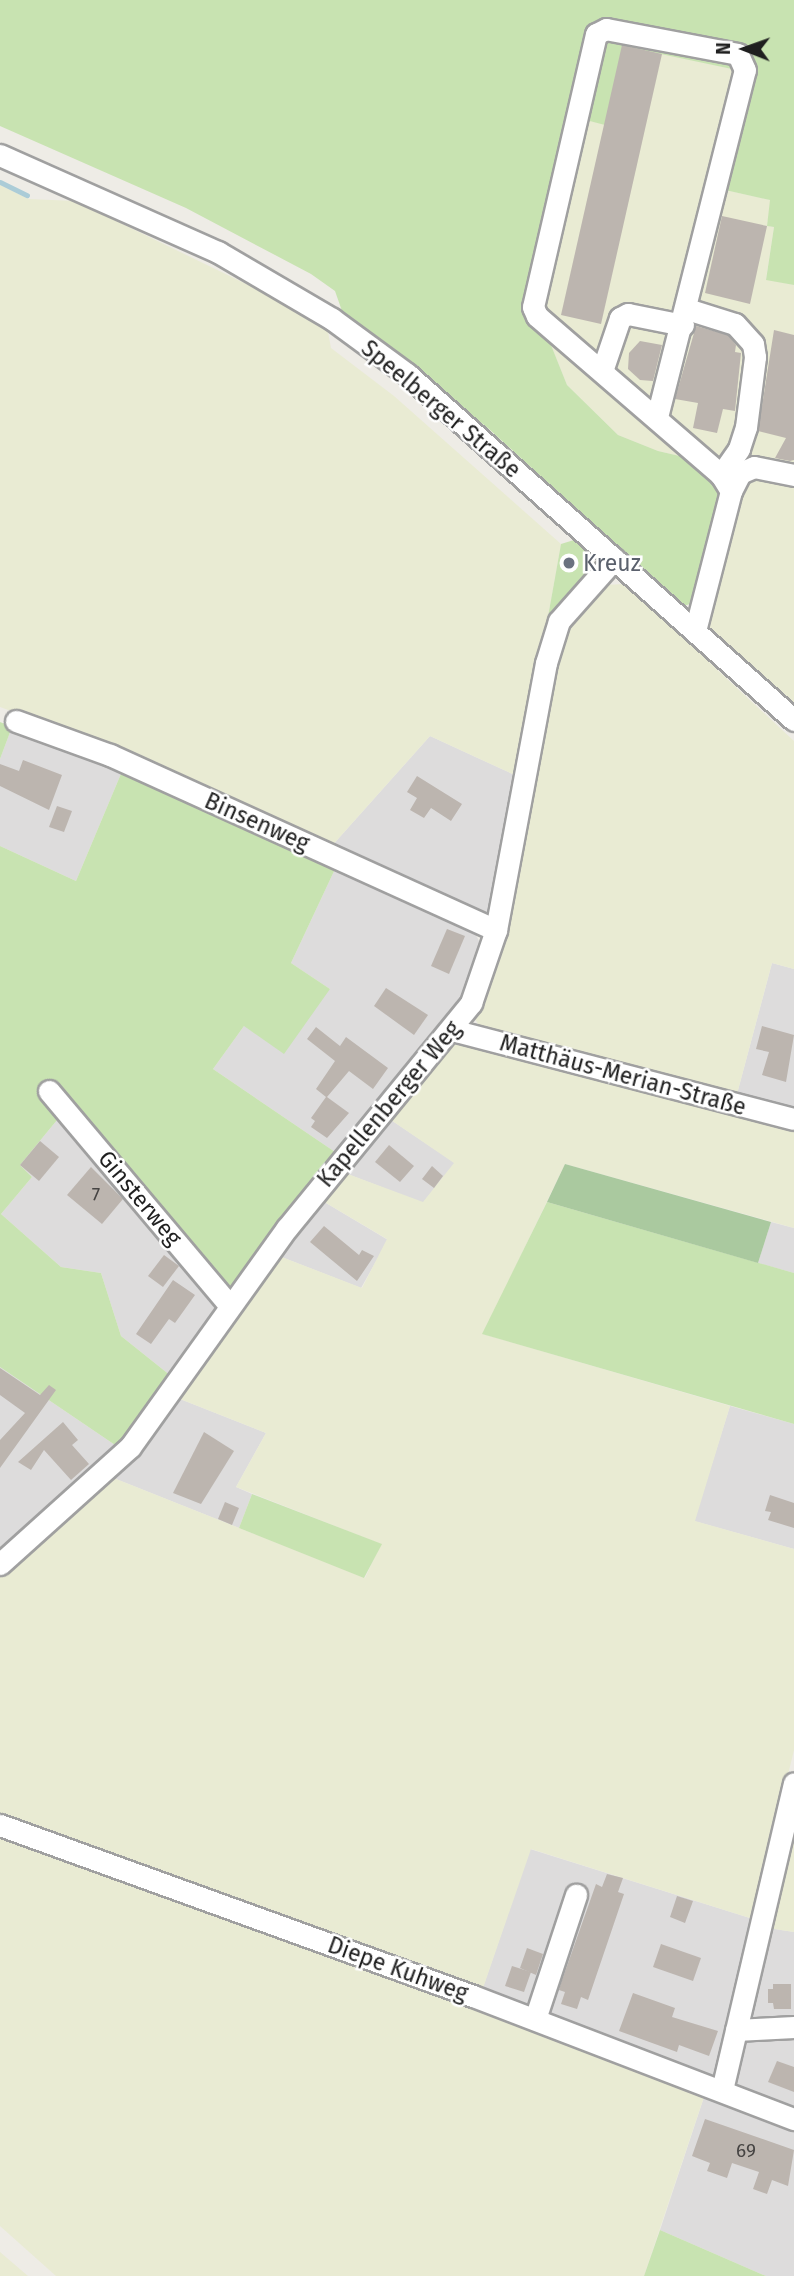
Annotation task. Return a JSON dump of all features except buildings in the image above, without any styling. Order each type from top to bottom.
[{"type":"street","points":[[657,417],[685,317],[745,70],[738,54],[606,29],[596,34],[533,307],[537,316],[657,417],[726,483]]},
{"type":"street","name":"Speelberger Straße","points":[[0,155],[218,252],[332,320],[407,374],[794,720]]},
{"type":"street","points":[[602,371],[620,318],[628,314],[685,317],[735,324],[753,344],[755,357],[746,427],[726,483],[695,631]]},
{"type":"street","points":[[726,483],[754,467],[794,475]]},
{"type":"street","name":"Kapellenberger Weg","points":[[0,1564],[130,1447],[287,1228],[452,1030],[471,1003],[496,930],[547,663],[559,621],[614,559]]},
{"type":"street","name":"Binsenweg","points":[[16,721],[110,755],[496,930]]},
{"type":"street","name":"Matthäus-Merian-Straße","points":[[452,1030],[794,1119]]},
{"type":"street","name":"Ginsterweg","points":[[49,1091],[230,1306]]},
{"type":"street","points":[[722,2090],[794,1783]]},
{"type":"street","name":"Diepe Kuhweg","points":[[0,1825],[535,2019],[794,2119]]},
{"type":"street","points":[[535,2019],[576,1895]]},
{"type":"street","points":[[736,2030],[794,2027]]},
{"type":"shaded area","points":[[12,727],[123,769],[76,881],[0,846],[0,759]]},
{"type":"shaded area","points":[[430,736],[519,777],[492,911],[479,917],[330,848]]},
{"type":"shaded area","points":[[336,867],[474,931],[481,945],[463,996],[338,1154],[213,1069],[244,1026],[330,989],[291,963]]},
{"type":"shaded area","points":[[772,963],[794,969],[794,1108],[737,1094]]},
{"type":"shaded area","points":[[62,1114],[223,1307],[171,1376],[121,1336],[101,1273],[61,1267],[1,1214],[32,1177],[20,1165]]},
{"type":"shaded area","points":[[388,1118],[455,1163],[423,1203],[345,1173]]},
{"type":"shaded area","points":[[321,1200],[388,1240],[361,1288],[279,1256]]},
{"type":"shaded area","points":[[771,1222],[794,1228],[794,1273],[758,1263]]},
{"type":"shaded area","points":[[0,1367],[118,1447],[0,1553]]},
{"type":"shaded area","points":[[180,1399],[266,1433],[236,1487],[252,1494],[239,1528],[111,1477],[140,1451]]},
{"type":"shaded area","points":[[730,1406],[794,1424],[794,1549],[694,1521]]},
{"type":"shaded area","points":[[530,1849],[753,1919],[768,1928],[794,1932],[794,2276],[766,2276],[660,2230],[707,2088],[476,2008]]},
{"type":"green space","points":[[0,0],[794,0],[794,285],[766,280],[774,227],[767,226],[770,200],[725,190],[746,72],[623,46],[605,125],[582,119],[541,320],[567,385],[618,435],[658,451],[727,467],[694,603],[683,606],[489,429],[342,311],[335,291],[311,274],[186,208],[0,126]]},
{"type":"green space","points":[[622,45],[746,72],[725,190],[771,200],[767,226],[774,227],[766,279],[794,285],[794,470],[730,456],[727,467],[658,451],[618,435],[567,385],[541,320],[582,119],[604,124]]},
{"type":"green space","points":[[0,185],[29,199],[75,201],[275,298],[328,332],[331,348],[394,396],[561,544],[519,777],[430,736],[330,848],[113,748],[0,707]]},
{"type":"green space","points":[[757,477],[794,485],[794,705],[706,628],[745,484]]},
{"type":"green space","points":[[574,540],[589,554],[590,572],[544,639],[561,544]]},
{"type":"green space","points":[[625,584],[794,741],[794,969],[772,963],[737,1094],[481,1029],[475,1019],[504,934],[568,622],[604,585]]},
{"type":"green space","points":[[0,722],[12,727],[0,759]]},
{"type":"green space","points":[[123,769],[336,867],[291,963],[330,989],[284,1054],[244,1026],[213,1069],[338,1154],[234,1291],[225,1292],[62,1114],[20,1165],[32,1177],[1,1214],[61,1267],[101,1273],[121,1336],[171,1376],[118,1447],[0,1367],[0,846],[76,881]]},
{"type":"green space","points":[[464,1042],[794,1125],[794,1228],[565,1164],[483,1334],[730,1406],[695,1521],[794,1549],[794,1750],[753,1919],[531,1849],[482,1991],[0,1817],[0,1577],[111,1477],[365,1578],[381,1544],[236,1487],[266,1433],[180,1399],[279,1256],[362,1288],[387,1239],[321,1200],[345,1173],[423,1202],[454,1163],[388,1118],[446,1048]]},
{"type":"green space","points":[[565,1164],[771,1222],[758,1263],[547,1202]]},
{"type":"green space","points":[[547,1202],[794,1273],[794,1424],[482,1334]]},
{"type":"green space","points":[[252,1494],[382,1544],[364,1578],[239,1528]]},
{"type":"green space","points":[[794,1819],[794,1932],[768,1928]]},
{"type":"green space","points":[[0,1837],[707,2088],[644,2276],[56,2276],[0,2226]]},
{"type":"green space","points":[[660,2230],[766,2276],[644,2276]]},
{"type":"green space","points":[[0,2252],[28,2276],[0,2276]]},
{"type":"waterway","points":[[0,182],[27,195]]},
{"type":"place","name":"Kreuz","points":[[569,563]]}]
